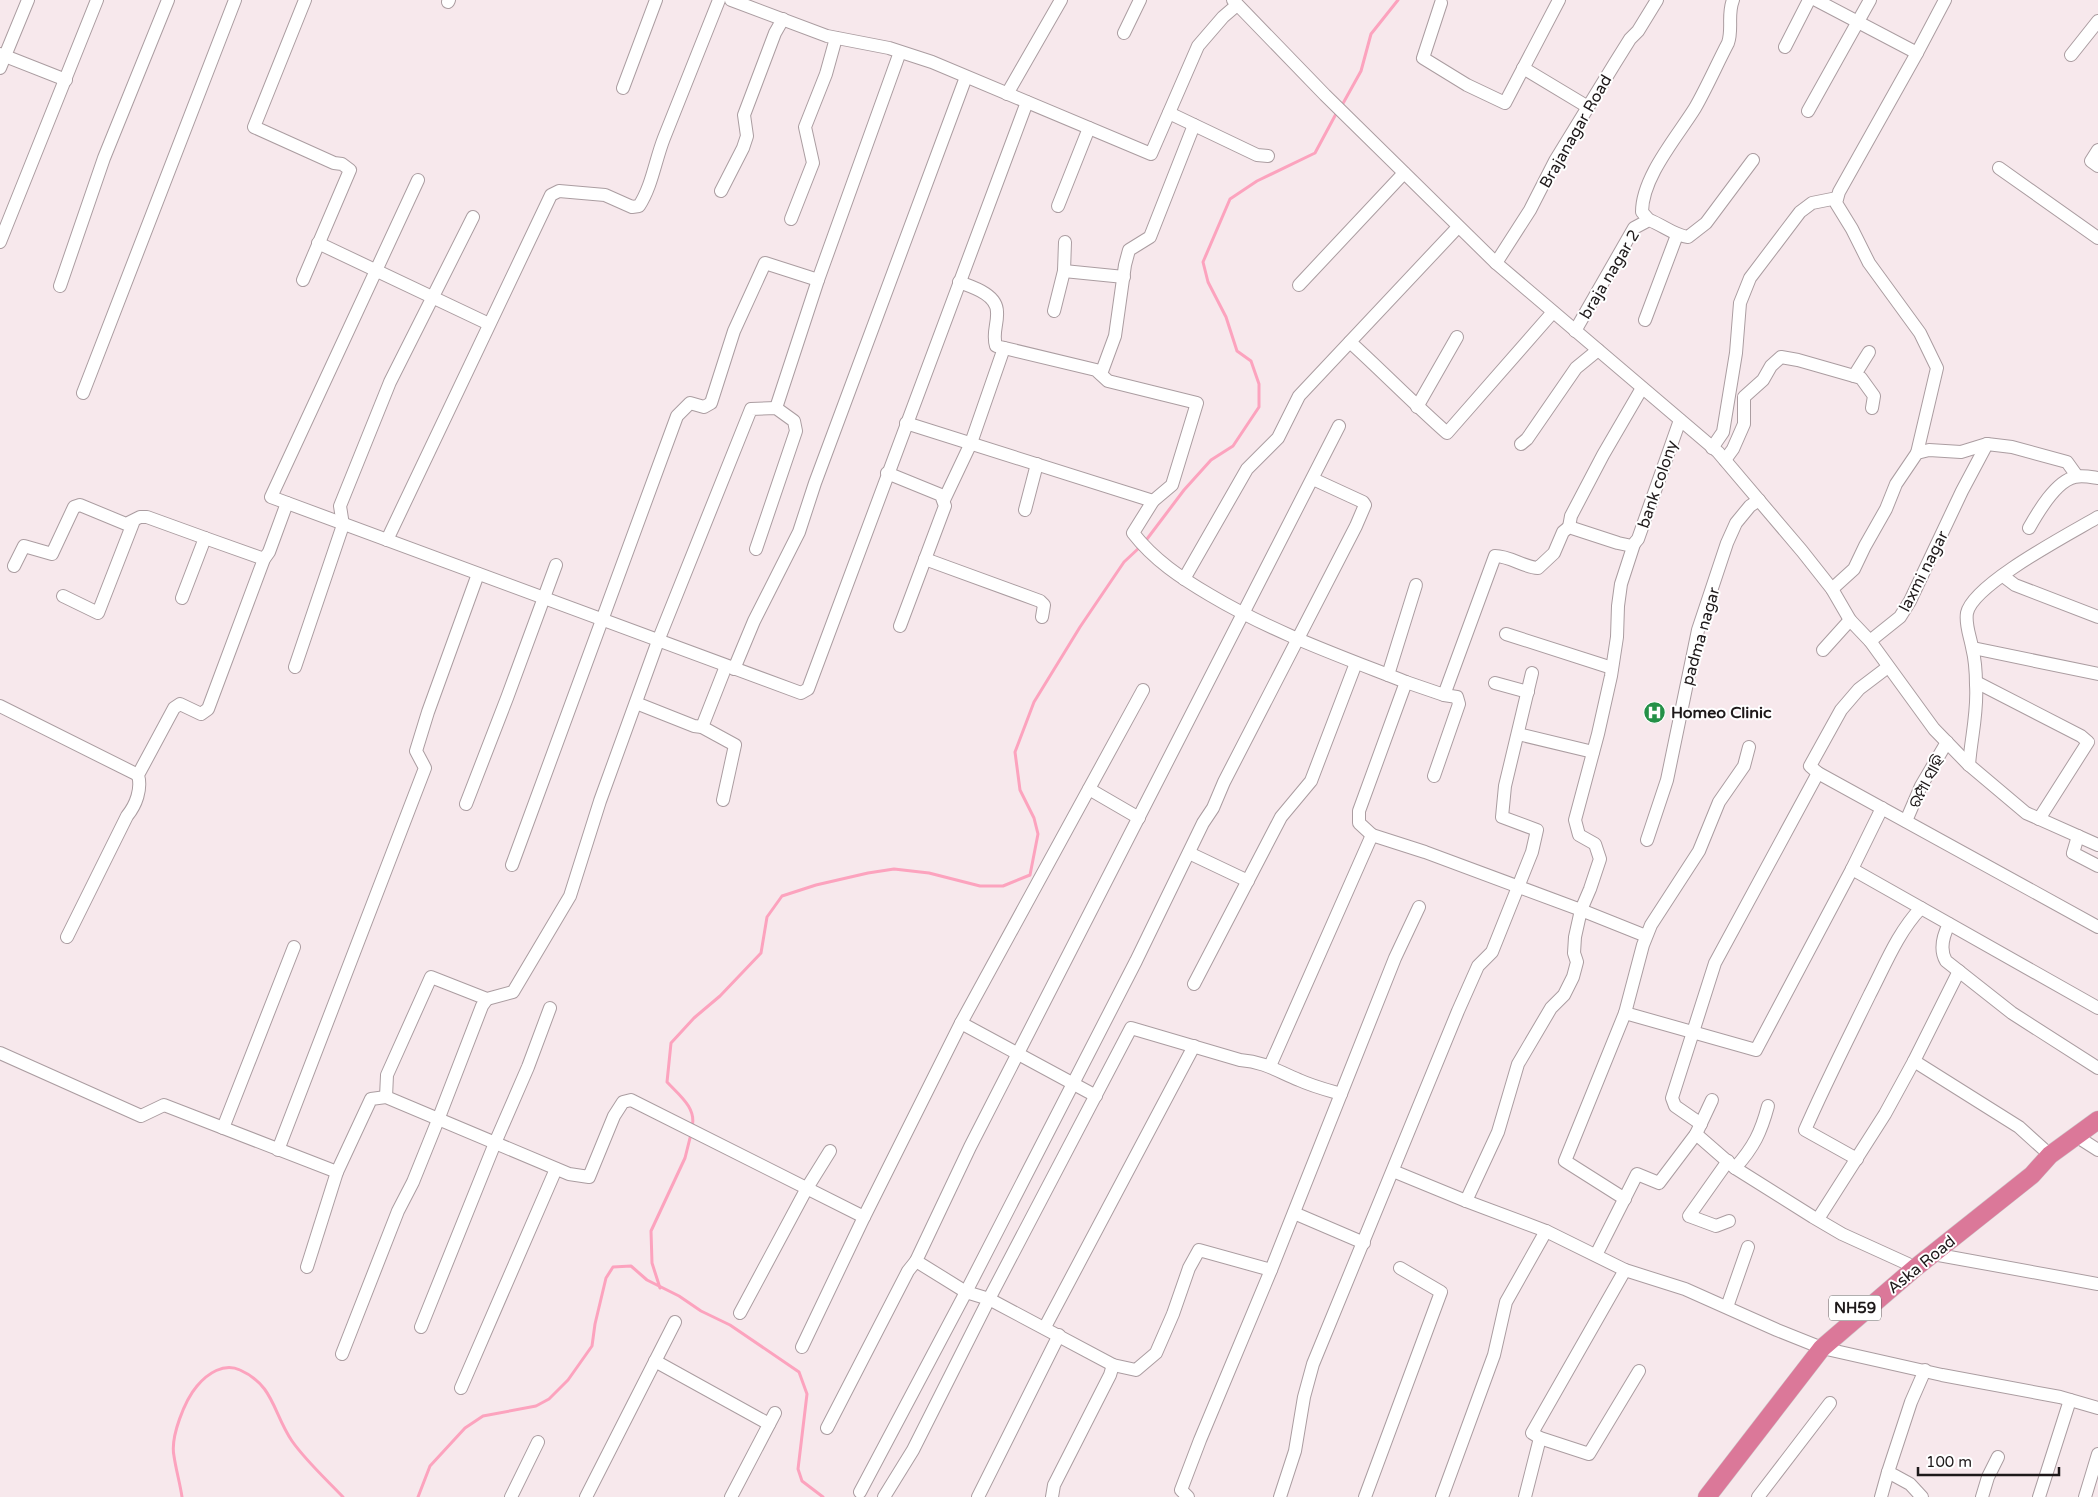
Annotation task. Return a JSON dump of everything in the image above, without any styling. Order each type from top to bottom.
[{"type":"highway","name":"Aska Road","points":[[1707,1497],[1816,1345],[2032,1175],[2050,1155],[2098,1120]]},
{"type":"highway","name":"NH59","points":[[1696,1497],[1816,1345],[1908,1264],[2021,1174],[2050,1155]]},
{"type":"street","points":[[28,0],[1,59],[66,80]]},
{"type":"street","points":[[0,242],[98,0]]},
{"type":"street","points":[[60,286],[104,158],[168,0]]},
{"type":"street","points":[[83,393],[235,0]]},
{"type":"street","points":[[303,280],[350,170],[342,164],[334,163],[254,127],[305,0]]},
{"type":"street","points":[[623,88],[656,0]]},
{"type":"street","points":[[387,540],[551,195],[559,191],[605,196],[632,207],[639,206],[648,192],[664,138],[719,0]]},
{"type":"street","points":[[731,0],[836,38],[900,52],[1008,94],[1151,154],[1198,46],[1235,2],[1325,95],[1496,263],[1725,460],[1832,589],[1850,620],[1870,642],[1934,729],[1969,765],[2026,813],[2098,845]]},
{"type":"street","points":[[1008,94],[1061,0]]},
{"type":"street","points":[[1124,33],[1140,0]]},
{"type":"street","points":[[1441,3],[1423,58],[1467,85],[1504,103],[1559,0]]},
{"type":"street","name":"Brajanagar Road","points":[[1496,263],[1530,210],[1555,161],[1588,106],[1657,0]]},
{"type":"street","points":[[1649,220],[1642,212],[1644,196],[1666,152],[1695,107],[1728,43],[1731,33],[1728,20],[1733,0]]},
{"type":"street","points":[[1786,46],[1810,0]]},
{"type":"street","points":[[1816,0],[1916,53]]},
{"type":"street","points":[[1808,110],[1870,0]]},
{"type":"street","points":[[1832,589],[1854,569],[1886,509],[1896,484],[1917,453],[1937,368],[1920,333],[1868,264],[1852,229],[1836,203],[1945,0]]},
{"type":"street","points":[[720,190],[743,148],[747,136],[744,115],[775,33],[783,19]]},
{"type":"street","points":[[2071,55],[2098,21]]},
{"type":"street","points":[[791,219],[813,163],[805,127],[826,74],[836,38]]},
{"type":"street","points":[[776,408],[818,280],[900,52]]},
{"type":"street","points":[[1523,68],[1588,106]]},
{"type":"street","points":[[702,726],[730,667],[800,532],[815,483],[966,77]]},
{"type":"street","points":[[418,180],[271,497],[801,693],[808,689],[1027,102]]},
{"type":"street","points":[[1169,113],[1258,155],[1268,156]]},
{"type":"street","points":[[1101,374],[1115,336],[1125,265],[1129,250],[1150,237],[1194,125]]},
{"type":"street","points":[[1058,206],[1089,128]]},
{"type":"street","points":[[2098,150],[2091,161],[2098,166]]},
{"type":"street","points":[[1645,320],[1677,236],[1688,237],[1700,230],[1753,160]]},
{"type":"street","points":[[1999,168],[2096,231]]},
{"type":"street","points":[[1299,284],[1404,173]]},
{"type":"street","points":[[1712,448],[1723,432],[1736,353],[1740,304],[1750,278],[1800,212],[1812,203],[1837,198]]},
{"type":"street","points":[[295,667],[343,524],[340,506],[390,382],[473,217]]},
{"type":"street","name":"braja nagar 2","points":[[1575,331],[1634,228],[1649,220],[1661,224],[1677,236]]},
{"type":"street","points":[[1184,579],[1247,469],[1278,438],[1299,396],[1458,227]]},
{"type":"street","points":[[1054,311],[1064,271],[1065,242]]},
{"type":"street","points":[[318,243],[489,324]]},
{"type":"street","points":[[512,865],[677,416],[690,403],[704,407],[711,403],[734,331],[765,262],[818,280]]},
{"type":"street","points":[[1064,271],[1124,277]]},
{"type":"street","points":[[959,282],[984,293],[995,304],[997,311],[993,336],[996,346],[1096,370],[1108,381],[1197,404],[1172,485],[1153,500],[1133,533],[1147,550],[1184,579],[1244,614],[1299,640],[1356,663],[1444,696],[1457,697],[1459,704],[1434,776]]},
{"type":"street","points":[[1350,342],[1394,382],[1417,407],[1448,433],[1553,312]]},
{"type":"street","points":[[1417,407],[1457,337]]},
{"type":"street","points":[[944,500],[971,443],[1004,348]]},
{"type":"street","points":[[1521,444],[1527,440],[1576,368],[1598,350]]},
{"type":"street","points":[[1854,376],[1870,352]]},
{"type":"street","points":[[1725,460],[1733,449],[1744,424],[1744,397],[1763,380],[1778,358],[1790,357],[1861,378],[1874,396],[1872,408]]},
{"type":"street","points":[[1444,696],[1495,556],[1501,556],[1530,568],[1538,568],[1554,553],[1562,532],[1569,527],[1571,516],[1598,464],[1642,388]]},
{"type":"street","points":[[342,1354],[398,1211],[413,1182],[482,1006],[487,1000],[513,992],[570,896],[600,801],[658,641],[751,409],[776,408],[794,421],[796,431],[756,549]]},
{"type":"street","name":"bank colony","points":[[1466,1201],[1498,1132],[1518,1064],[1551,1008],[1564,995],[1577,962],[1574,953],[1575,937],[1581,910],[1600,859],[1595,844],[1579,835],[1575,820],[1594,752],[1612,668],[1617,637],[1621,584],[1633,545],[1638,538],[1680,420]]},
{"type":"street","points":[[906,423],[1153,500]]},
{"type":"street","points":[[827,1428],[908,1271],[916,1261],[1017,1054],[1339,426]]},
{"type":"street","points":[[1917,453],[1929,450],[1961,452],[1987,444],[2012,447],[2067,462],[2078,476]]},
{"type":"street","name":"laxmi nagar","points":[[1870,642],[1900,617],[1910,601],[1962,491],[1987,444]]},
{"type":"street","points":[[1025,510],[1037,464]]},
{"type":"street","points":[[887,473],[941,494],[945,506],[900,626]]},
{"type":"street","points":[[2029,528],[2041,506],[2068,479],[2078,476],[2098,478]]},
{"type":"street","points":[[860,1492],[966,1292],[1203,823],[1213,808],[1224,782],[1299,640],[1365,505],[1356,498],[1313,479]]},
{"type":"street","name":"padma nagar","points":[[1647,840],[1667,780],[1698,630],[1736,523],[1750,506],[1759,500]]},
{"type":"street","points":[[67,936],[127,816],[133,808],[140,784],[138,775],[174,708],[180,704],[201,714],[208,709],[287,503]]},
{"type":"street","points":[[14,566],[24,546],[52,554],[74,507],[80,505],[126,524],[147,517],[264,559]]},
{"type":"street","points":[[1969,765],[1977,708],[1976,682],[1967,620],[1970,605],[1978,594],[2005,574],[2098,517]]},
{"type":"street","points":[[63,596],[98,613],[133,523]]},
{"type":"street","points":[[1569,527],[1618,544],[1633,545]]},
{"type":"street","points":[[182,598],[205,538]]},
{"type":"street","points":[[925,559],[1040,601],[1044,605],[1042,617]]},
{"type":"street","points":[[466,804],[556,565]]},
{"type":"street","points":[[278,1150],[425,768],[416,751],[428,712],[478,574]]},
{"type":"street","points":[[2005,574],[2007,579],[2015,585],[2098,617]]},
{"type":"street","points":[[1388,675],[1416,585]]},
{"type":"street","points":[[1824,650],[1850,620]]},
{"type":"street","points":[[1506,634],[1612,668]]},
{"type":"street","points":[[1972,648],[2098,674]]},
{"type":"street","points":[[1194,984],[1281,817],[1311,781],[1356,663]]},
{"type":"street","points":[[1888,667],[1859,689],[1842,710],[1810,766],[1818,773],[2098,927]]},
{"type":"street","points":[[1280,1497],[1295,1451],[1304,1397],[1313,1364],[1458,1011],[1478,966],[1492,952],[1532,852],[1537,830],[1502,817],[1505,786],[1532,673]]},
{"type":"street","points":[[1406,682],[1359,811],[1359,823],[1363,828],[1372,835],[1518,886],[1646,936]]},
{"type":"street","points":[[1976,682],[2081,736],[2088,742],[2039,819]]},
{"type":"street","points":[[1495,683],[1528,692]]},
{"type":"street","points":[[802,1347],[864,1217],[961,1024],[1143,690]]},
{"type":"street","points":[[636,703],[694,726],[702,726],[735,745],[723,800]]},
{"type":"street","points":[[0,706],[138,775]]},
{"type":"street","points":[[1518,734],[1594,752]]},
{"type":"street","name":"ରମ୍ପା ସାହି","points":[[1906,821],[1921,786],[1947,742]]},
{"type":"street","points":[[1625,1199],[1565,1161],[1625,1013],[1646,936],[1651,925],[1699,850],[1718,802],[1744,766],[1749,747]]},
{"type":"street","points":[[1818,773],[1715,963],[1672,1102],[1732,1165],[1842,1234],[1908,1264]]},
{"type":"street","points":[[1089,789],[1139,818]]},
{"type":"street","points":[[1625,1013],[1756,1050],[1852,869],[1882,808]]},
{"type":"street","points":[[1270,1066],[1372,835]]},
{"type":"street","points":[[2078,836],[2073,853],[2098,866]]},
{"type":"street","points":[[1189,854],[1248,881]]},
{"type":"street","points":[[1852,869],[2098,1008]]},
{"type":"street","points":[[1188,1497],[1181,1490],[1200,1440],[1271,1270],[1395,958],[1419,906]]},
{"type":"street","points":[[1857,1159],[1805,1130],[1823,1089],[1884,967],[1906,927],[1921,908]]},
{"type":"street","points":[[1949,924],[1942,946],[1946,961],[2012,1013],[2098,1068]]},
{"type":"street","points":[[223,1128],[294,947]]},
{"type":"street","points":[[1818,1219],[1857,1159],[1914,1061],[1959,971]]},
{"type":"street","points":[[386,1096],[386,1075],[431,977],[487,1000]]},
{"type":"street","points":[[421,1326],[528,1067],[550,1008]]},
{"type":"street","points":[[961,1024],[1096,1096]]},
{"type":"street","points":[[884,1497],[913,1450],[989,1299],[1131,1028],[1240,1060],[1256,1061],[1300,1081],[1341,1094]]},
{"type":"street","points":[[1045,1327],[1194,1046]]},
{"type":"street","points":[[0,1053],[141,1116],[164,1105],[337,1172]]},
{"type":"street","points":[[1914,1061],[2019,1127],[2050,1155]]},
{"type":"street","points":[[307,1267],[337,1172],[371,1099],[386,1096],[556,1169],[569,1174],[589,1177],[614,1116],[623,1102],[631,1100],[864,1217]]},
{"type":"street","points":[[1596,1255],[1637,1174],[1659,1183],[1699,1129],[1712,1100]]},
{"type":"street","points":[[1729,1221],[1716,1226],[1689,1216],[1732,1165],[1749,1152],[1761,1132],[1768,1106]]},
{"type":"street","points":[[2076,1136],[2098,1150]]},
{"type":"street","points":[[740,1313],[807,1188],[830,1151]]},
{"type":"street","points":[[461,1388],[556,1169]]},
{"type":"street","points":[[1393,1171],[1546,1231],[1625,1270],[1685,1289],[1777,1330],[1816,1345],[1924,1370],[2070,1400],[2098,1408]]},
{"type":"street","points":[[1294,1213],[1364,1243]]},
{"type":"street","points":[[1442,1497],[1494,1355],[1506,1302],[1546,1231]]},
{"type":"street","points":[[1727,1307],[1748,1247]]},
{"type":"street","points":[[916,1261],[966,1292],[989,1299],[1045,1327],[1113,1365],[1136,1370],[1156,1353],[1173,1314],[1189,1268],[1200,1250],[1271,1270]]},
{"type":"street","points":[[1933,1254],[2098,1284]]},
{"type":"street","points":[[1365,1497],[1441,1292],[1400,1268]]},
{"type":"street","points":[[1625,1270],[1532,1433],[1540,1438],[1588,1454],[1639,1371]]},
{"type":"street","points":[[586,1497],[675,1322]]},
{"type":"street","points":[[978,1497],[1059,1335]]},
{"type":"street","points":[[655,1362],[772,1419],[731,1497]]},
{"type":"street","points":[[1052,1497],[1054,1485],[1110,1375],[1113,1365]]},
{"type":"street","points":[[1880,1497],[1911,1402],[1924,1370]]},
{"type":"street","points":[[2039,1497],[2070,1400]]},
{"type":"street","points":[[1758,1497],[1830,1403]]},
{"type":"street","points":[[1525,1497],[1540,1438]]},
{"type":"street","points":[[511,1497],[538,1442]]},
{"type":"street","points":[[2085,1497],[2098,1454]]},
{"type":"street","points":[[1982,1497],[1988,1477],[1998,1457]]},
{"type":"street","points":[[1888,1472],[1910,1484],[1922,1497]]},
{"type":"waterway","points":[[1341,107],[1361,71],[1371,34],[1398,0]]},
{"type":"waterway","points":[[1144,543],[1184,490],[1211,460],[1233,446],[1259,407],[1259,384],[1251,361],[1237,351],[1226,317],[1208,282],[1203,262],[1230,199],[1257,181],[1315,153],[1337,112]]},
{"type":"waterway","points":[[692,1127],[692,1114],[686,1102],[667,1082],[671,1043],[761,953],[767,917],[782,896],[816,885],[894,869],[929,873],[980,886],[1003,886],[1030,875],[1038,834],[1034,818],[1020,790],[1015,752],[1034,702],[1080,627],[1124,562],[1140,547]]},
{"type":"waterway","points":[[660,1288],[652,1263],[651,1231],[685,1158],[691,1134]]},
{"type":"waterway","points":[[418,1497],[430,1466],[465,1428],[483,1416],[536,1406],[549,1399],[568,1380],[592,1346],[606,1278],[613,1267],[631,1266],[647,1280],[679,1296],[701,1311],[730,1325],[799,1372],[807,1394],[798,1469],[802,1481],[823,1497]]},
{"type":"waterway","points":[[182,1497],[173,1448],[176,1429],[192,1392],[216,1370],[228,1367],[240,1370],[260,1383],[272,1401],[292,1441],[310,1463],[343,1497]]},
{"type":"place","name":"Homeo Clinic","points":[[1655,712]]}]
